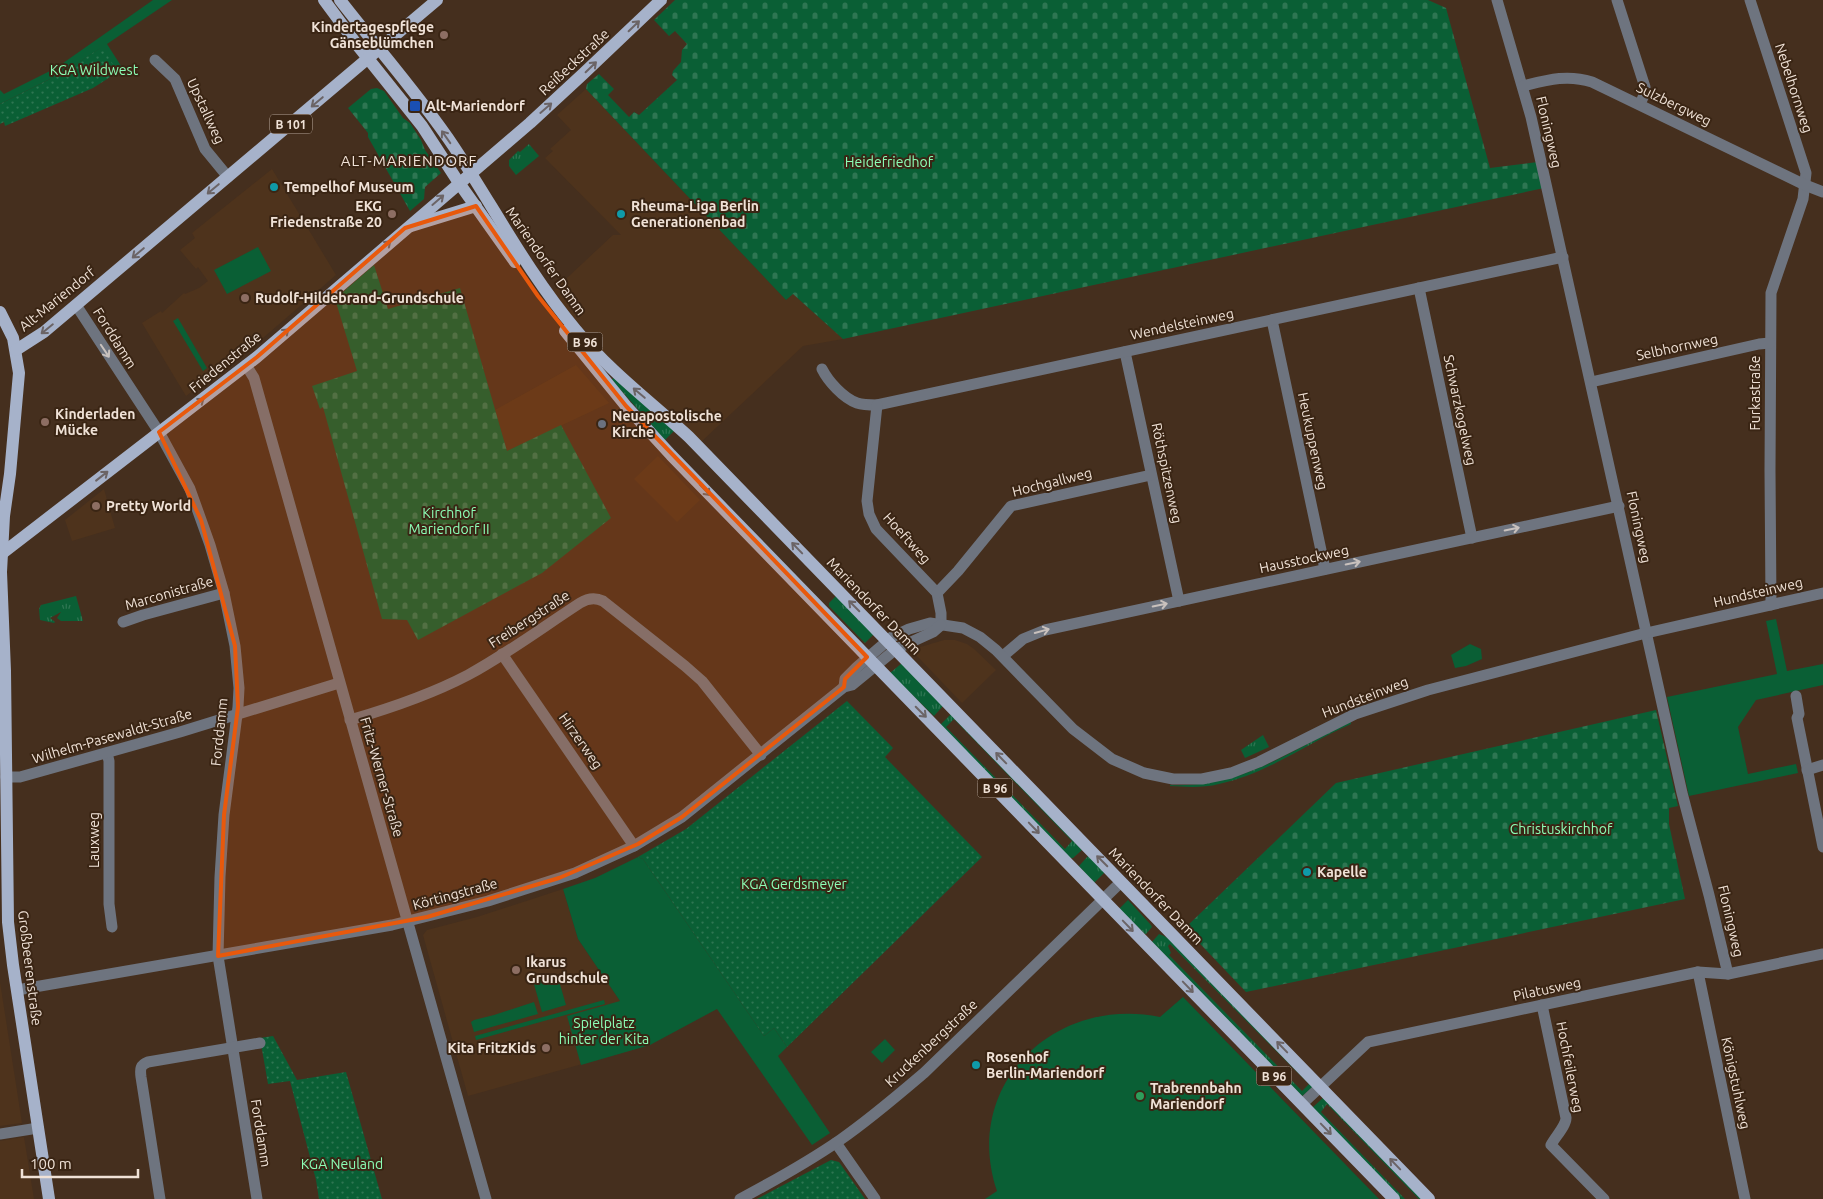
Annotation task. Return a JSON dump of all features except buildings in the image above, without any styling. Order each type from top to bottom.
[{"type":"main road","name":"Mariendorfer Damm","points":[[324,0],[422,126],[459,183],[538,296],[626,406],[671,455],[1394,1199]]},
{"type":"main road","name":"Mariendorfer Damm","points":[[340,0],[434,118],[540,284],[585,342],[614,371],[689,437],[1429,1199]]},
{"type":"main road","name":"Alt-Mariendorf","points":[[16,350],[44,332],[437,0]]},
{"type":"main road","name":"Reißeckstraße","points":[[459,183],[584,74],[661,0]]},
{"type":"main road","name":"Friedenstraße","points":[[1,555],[246,365],[459,183]]},
{"type":"main road","points":[[405,228],[476,206]]},
{"type":"main road","name":"Großbeerenstraße","points":[[0,312],[11,333],[19,369],[18,396],[1,555],[5,671],[7,901],[10,942],[50,1199]]},
{"type":"street","name":"Floningweg","points":[[1497,0],[1523,86],[1686,808],[1728,974]]},
{"type":"street","points":[[1616,0],[1645,87],[1645,93],[1640,104]]},
{"type":"street","name":"Nebelhornweg","points":[[1750,0],[1806,173],[1805,185]]},
{"type":"street","name":"Upstallweg","points":[[155,60],[175,78],[205,149],[228,177]]},
{"type":"street","name":"Sulzbergweg","points":[[1523,86],[1554,78],[1575,78],[1601,86],[1823,192]]},
{"type":"street","name":"Furkastraße","points":[[1771,605],[1771,293],[1803,199],[1805,185]]},
{"type":"street","name":"Wendelsteinweg","points":[[822,369],[825,376],[849,399],[860,404],[877,405],[1563,257]]},
{"type":"street","name":"Schwarzkogelweg","points":[[1419,288],[1472,538]]},
{"type":"street","name":"Forddamm","points":[[76,305],[159,432],[190,489],[210,545],[224,593],[235,646],[239,688],[238,714],[223,822],[218,956],[256,1199]]},
{"type":"street","name":"Heukuppenweg","points":[[1272,320],[1325,570]]},
{"type":"street","name":"Selbhornweg","points":[[1591,382],[1749,346],[1770,344]]},
{"type":"street","name":"Röthspitzenweg","points":[[1125,352],[1179,601]]},
{"type":"street","name":"Fritz-Werner-Straße","points":[[246,365],[254,378],[486,1199]]},
{"type":"street","name":"Hoeftweg","points":[[877,405],[868,500],[870,519],[876,530],[937,593]]},
{"type":"street","name":"Hochgallweg","points":[[937,593],[1011,506],[1151,475]]},
{"type":"street","name":"Hausstockweg","points":[[1003,656],[1023,639],[1039,632],[1619,506]]},
{"type":"street","name":"Marconistraße","points":[[123,622],[224,593]]},
{"type":"street","points":[[872,662],[891,644],[933,632],[941,625],[937,593]]},
{"type":"street","name":"Hundsteinweg","points":[[941,625],[972,632],[1003,656],[1059,715],[1112,759],[1144,773],[1173,779],[1202,779],[1231,773],[1259,762],[1355,714],[1428,690],[1646,633],[1823,593]]},
{"type":"street","name":"Freibergstraße","points":[[350,720],[404,704],[430,693],[502,654],[586,600],[596,598],[600,599],[702,681],[760,755]]},
{"type":"street","name":"Hirzerweg","points":[[502,654],[634,846]]},
{"type":"street","name":"Körtingstraße","points":[[17,990],[407,922],[488,901],[559,878],[598,863],[634,846],[682,817],[844,687],[845,679],[872,662]]},
{"type":"street","name":"Wilhelm-Pasewaldt-Straße","points":[[6,777],[20,777],[107,753],[340,683]]},
{"type":"street","points":[[1796,696],[1799,714],[1797,718],[1823,847]]},
{"type":"street","name":"Lauxweg","points":[[107,753],[109,904],[112,927]]},
{"type":"street","points":[[1807,770],[1823,765]]},
{"type":"street","name":"Kruckenbergstraße","points":[[740,1199],[836,1143],[881,1109],[924,1073],[1121,882]]},
{"type":"street","name":"Pilatusweg","points":[[1302,1104],[1368,1042],[1698,972],[1728,974],[1823,954]]},
{"type":"street","name":"Königstuhlweg","points":[[1698,972],[1745,1199]]},
{"type":"street","name":"Hochfeilerweg","points":[[1542,1005],[1566,1118],[1564,1126],[1558,1132],[1551,1145],[1604,1199]]},
{"type":"street","points":[[160,1199],[140,1069],[148,1062],[260,1043]]},
{"type":"street","points":[[0,1134],[38,1128]]},
{"type":"street","points":[[836,1143],[875,1199]]},
{"type":"highlighted area","points":[[476,206],[538,296],[626,406],[867,657],[845,679],[844,687],[682,817],[638,844],[559,878],[427,917],[218,956],[224,815],[238,707],[235,646],[201,520],[159,432],[257,357],[405,228]]},
{"type":"shaded area","points":[[586,89],[786,300],[793,294],[843,339],[803,346],[701,442],[603,352],[552,292],[613,235],[621,235],[545,158],[553,151],[550,149],[571,130],[557,115]]},
{"type":"shaded area","name":"Rudolf-Hildebrand-Grundschule","points":[[272,169],[336,275],[248,351],[205,385],[203,383],[186,396],[142,323],[161,311],[162,313],[184,293],[199,288],[208,281],[198,267],[196,269],[180,250],[195,238],[192,233]]},
{"type":"shaded area","points":[[576,365],[609,403],[507,451],[495,410]]},
{"type":"shaded area","points":[[658,456],[700,500],[677,522],[634,479]]},
{"type":"shaded area","name":"Pretty World","points":[[104,489],[115,528],[72,541],[65,520]]},
{"type":"shaded area","points":[[944,640],[955,640],[967,644],[996,670],[962,703],[917,656],[917,648]]},
{"type":"shaded area","name":"Ikarus Grundschule","points":[[563,889],[578,939],[650,1045],[468,1096],[423,935],[427,930],[477,917]]},
{"type":"shaded area","points":[[0,982],[22,1123],[0,1126]]},
{"type":"shaded area","points":[[24,1137],[34,1199],[0,1199],[0,1141]]},
{"type":"green space","points":[[153,0],[172,0],[107,44],[123,69],[118,72],[101,48],[62,73],[0,104],[0,90],[4,94],[56,68]]},
{"type":"green space","name":"Heidefriedhof","points":[[675,0],[1428,0],[1446,8],[1490,168],[1538,162],[1544,188],[843,339],[793,294],[786,300],[586,89],[587,84],[599,74],[614,89],[608,95],[629,117],[634,112],[639,115],[677,80],[672,75],[673,71],[681,62],[682,50],[687,44],[675,31],[669,36],[654,20]]},
{"type":"green space","name":"KGA Wildwest","points":[[102,47],[118,72],[93,88],[5,126],[4,122],[0,124],[0,104],[62,73]]},
{"type":"green space","points":[[377,88],[384,91],[403,118],[410,123],[441,173],[425,187],[424,199],[410,211],[368,137],[368,133],[348,108],[371,89]]},
{"type":"green space","points":[[529,144],[539,156],[516,175],[509,166],[509,160]]},
{"type":"green space","points":[[258,247],[271,271],[227,294],[214,270]]},
{"type":"green space","name":"Kirchhof Mariendorf II","points":[[374,265],[388,309],[460,288],[507,451],[561,425],[611,518],[542,573],[418,640],[407,620],[382,619],[323,407],[320,409],[312,386],[357,371],[335,299]]},
{"type":"green space","points":[[178,318],[207,368],[203,371],[173,321]]},
{"type":"green space","points":[[614,378],[675,430],[665,440],[612,380]]},
{"type":"green space","points":[[76,596],[83,621],[61,621],[57,618],[61,612],[50,618],[54,623],[40,620],[39,609],[41,605]]},
{"type":"green space","points":[[836,596],[874,634],[865,643],[829,606],[829,603]]},
{"type":"green space","points":[[1776,619],[1787,671],[1823,664],[1823,685],[1756,700],[1738,727],[1748,774],[1796,764],[1798,773],[1689,796],[1667,697],[1777,674],[1766,621]]},
{"type":"green space","points":[[1470,644],[1481,649],[1482,659],[1466,666],[1455,668],[1451,655]]},
{"type":"green space","points":[[902,663],[943,706],[934,716],[890,673]]},
{"type":"green space","name":"KGA Gerdsmeyer","points":[[847,701],[893,748],[885,757],[982,857],[787,1047],[774,1028],[764,1036],[643,859],[638,857],[686,829]]},
{"type":"green space","name":"Christuskirchhof","points":[[1656,710],[1678,806],[1669,808],[1669,824],[1685,899],[1246,992],[1185,928],[1336,783]]},
{"type":"green space","points":[[951,714],[1082,850],[1073,858],[1070,858],[940,725]],"holes":[[[954,719],[1072,841],[1065,849],[946,727]]]},
{"type":"green space","points":[[1351,722],[1351,724],[1254,773],[1207,786],[1170,786],[1196,784],[1243,774],[1264,766]]},
{"type":"green space","points":[[1263,735],[1269,747],[1245,758],[1241,750]]},
{"type":"green space","points":[[1088,856],[1105,872],[1094,883],[1079,866]]},
{"type":"green space","name":"Spielplatz hinter der Kita","points":[[638,857],[643,859],[764,1036],[774,1028],[787,1047],[778,1056],[830,1133],[812,1145],[717,1009],[650,1045],[581,1065],[567,1016],[620,1001],[578,939],[563,889],[595,878]]},
{"type":"green space","points":[[1128,900],[1151,925],[1152,927],[1146,934],[1119,909]]},
{"type":"green space","points":[[1159,934],[1176,943],[1313,1087],[1302,1096],[1152,942]],"holes":[[[1170,944],[1309,1084],[1302,1091],[1169,955],[1171,953],[1168,946]]]},
{"type":"green space","points":[[557,974],[566,1005],[542,1012],[533,981]]},
{"type":"green space","name":"Trabrennbahn Mariendorf","points":[[1183,997],[1379,1199],[985,1199],[997,1191],[989,1152],[993,1116],[1005,1084],[1026,1056],[1053,1034],[1085,1020],[1121,1014],[1160,1017]]},
{"type":"green space","points":[[604,1000],[605,1004],[476,1040],[475,1036]]},
{"type":"green space","points":[[534,1002],[538,1014],[474,1032],[471,1022],[474,1020]]},
{"type":"green space","name":"KGA Neuland","points":[[273,1036],[297,1080],[346,1072],[382,1199],[319,1199],[316,1180],[290,1081],[268,1084],[260,1038]]},
{"type":"green space","points":[[885,1039],[895,1050],[882,1063],[871,1052]]},
{"type":"green space","points":[[1324,1097],[1423,1199],[1419,1199],[1327,1104],[1321,1112],[1405,1199],[1401,1199],[1312,1108]]},
{"type":"green space","points":[[831,1160],[839,1162],[865,1199],[757,1199]]},
{"type":"place","name":"Kindertagespflege Gänseblümchen","points":[[444,35]]},
{"type":"place","name":"Alt-Mariendorf","points":[[415,106]]},
{"type":"place","name":"Tempelhof Museum","points":[[274,187]]},
{"type":"place","name":"EKG Friedenstraße 20","points":[[392,214]]},
{"type":"place","name":"Rheuma-Liga Berlin Generationenbad","points":[[621,214]]},
{"type":"place","name":"Rudolf-Hildebrand-Grundschule","points":[[245,298]]},
{"type":"place","name":"Kinderladen Mücke","points":[[45,422]]},
{"type":"place","name":"Neuapostolische Kirche","points":[[602,424]]},
{"type":"place","name":"Pretty World","points":[[96,506]]},
{"type":"place","name":"Kapelle","points":[[1307,872]]},
{"type":"place","name":"Ikarus Grundschule","points":[[516,970]]},
{"type":"place","name":"Kita FritzKids","points":[[546,1048]]},
{"type":"place","name":"Rosenhof Berlin-Mariendorf","points":[[976,1065]]},
{"type":"place","name":"Trabrennbahn Mariendorf","points":[[1140,1096]]},
{"type":"district","name":"ALT-MARIENDORF","points":[[409,160]]}]
